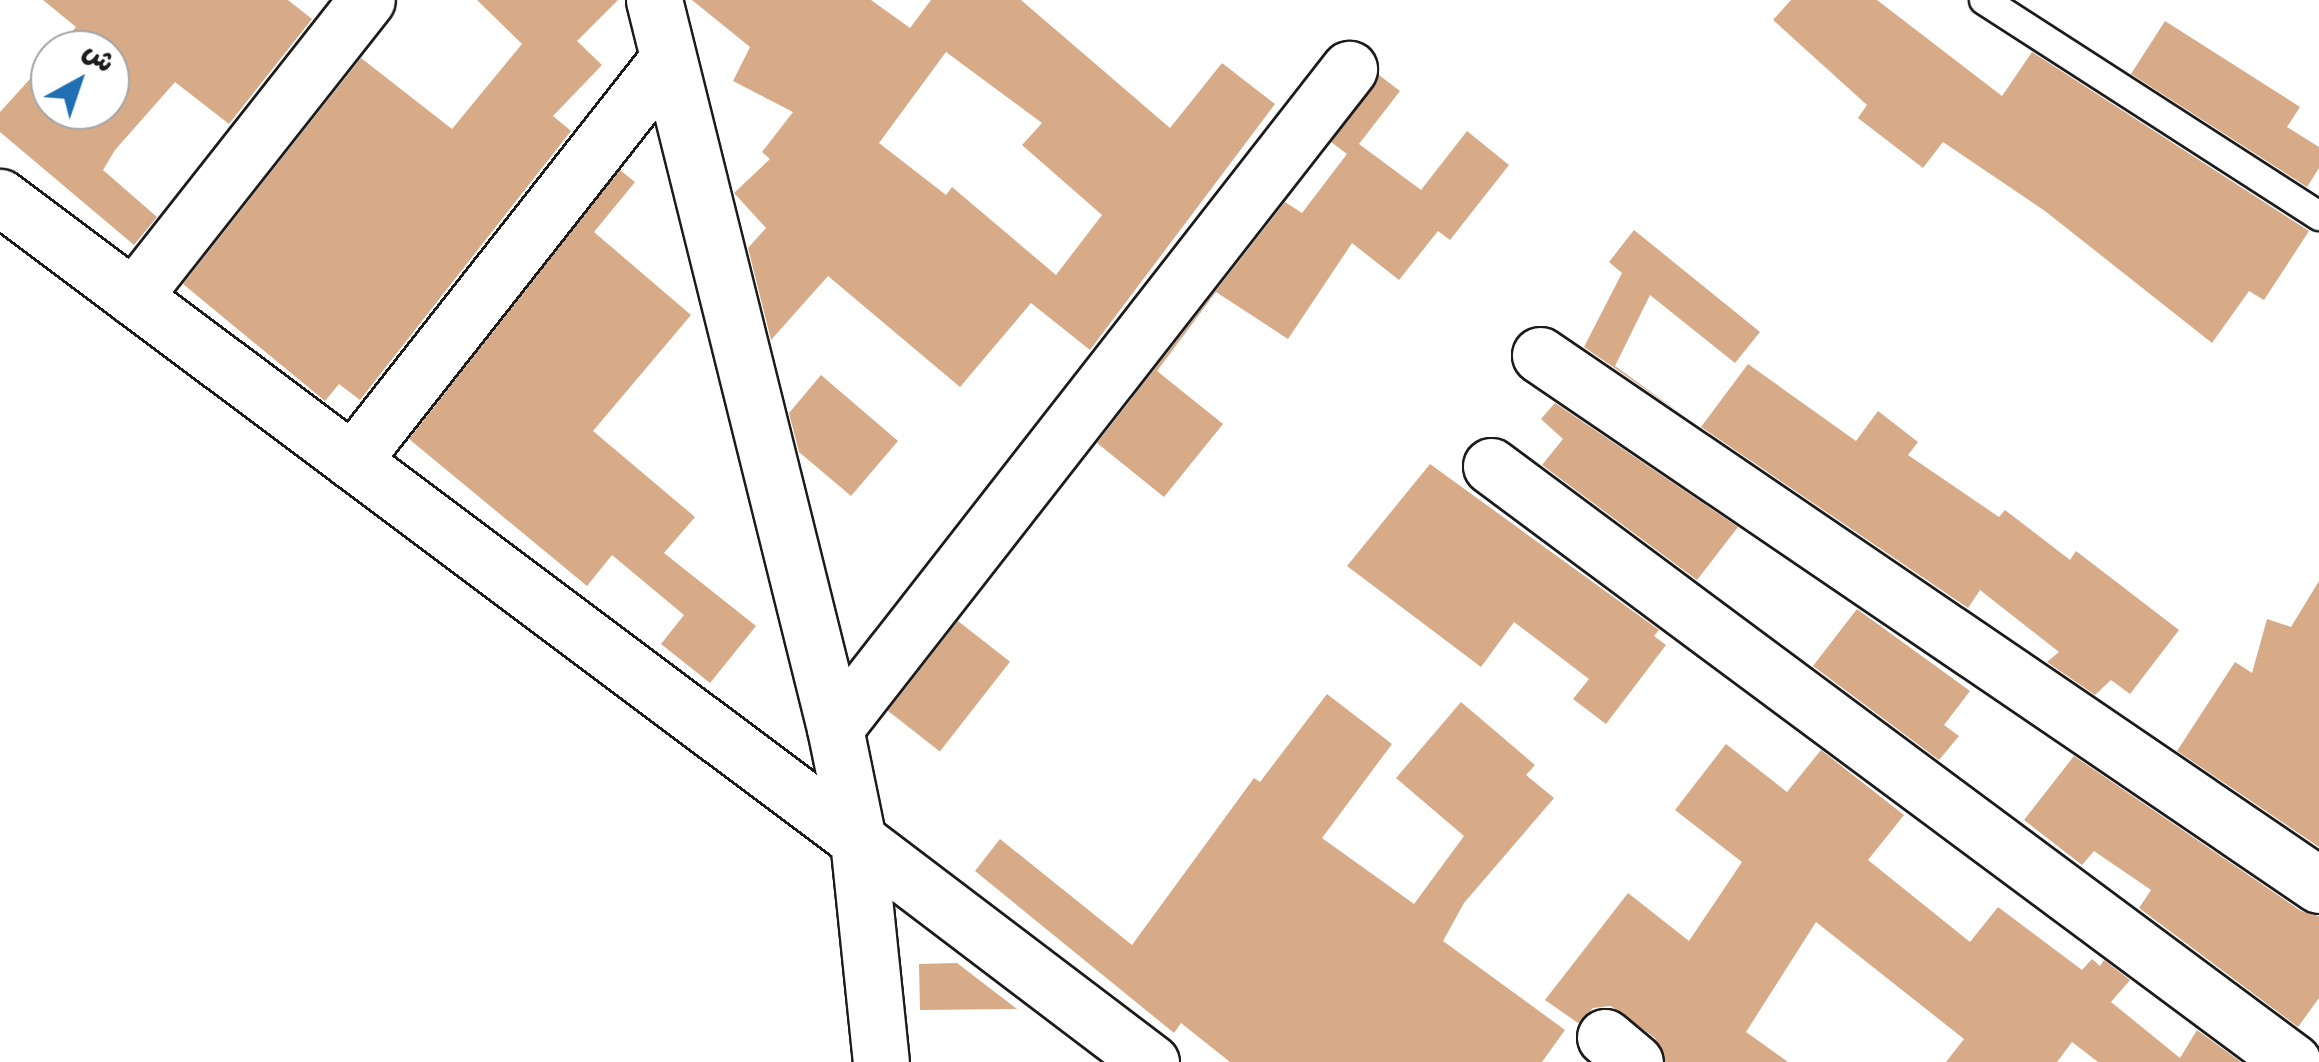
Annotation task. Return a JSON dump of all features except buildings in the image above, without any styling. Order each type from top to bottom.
[{"type":"street","points":[[134,297],[367,0]]},
{"type":"street","points":[[654,0],[835,728],[858,840],[882,1062]]},
{"type":"street","points":[[352,461],[668,58]]},
{"type":"street","points":[[835,728],[1349,69]]},
{"type":"street","points":[[0,197],[1152,1062]]},
{"type":"street","points":[[1540,355],[2319,886]]},
{"type":"street","points":[[1491,466],[2293,1062]]},
{"type":"lane","points":[[1984,0],[2319,216]]}]
